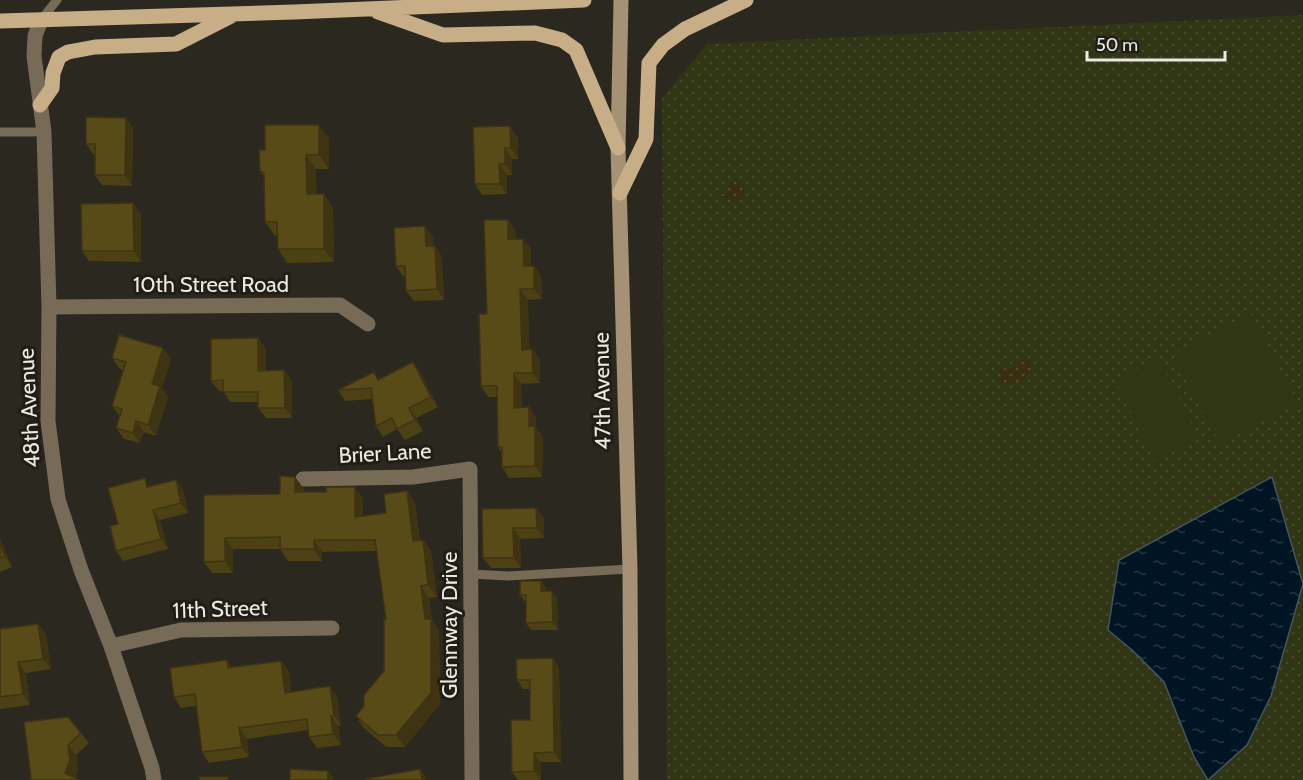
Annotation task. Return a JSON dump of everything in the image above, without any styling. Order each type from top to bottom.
[{"type":"main road","points":[[294,12],[317,0]]},
{"type":"main road","points":[[0,21],[584,0]]},
{"type":"main road","name":"47th Avenue","points":[[621,0],[618,148],[630,569],[631,780]]},
{"type":"main road","points":[[620,193],[646,139],[649,63],[663,45],[685,29],[746,0]]},
{"type":"main road","points":[[369,9],[443,35],[535,33],[562,40],[576,50],[618,148]]},
{"type":"main road","points":[[40,105],[52,88],[53,73],[59,57],[68,52],[95,47],[176,44],[236,14]]},
{"type":"street","name":"48th Avenue","points":[[41,20],[35,36],[34,56],[44,132],[49,307],[48,421],[58,499],[81,570],[111,646],[154,780]]},
{"type":"street","name":"10th Street Road","points":[[49,307],[340,305],[368,324]]},
{"type":"street","name":"Brier Lane","points":[[303,478],[413,477],[470,469]]},
{"type":"street","name":"Glennway Drive","points":[[470,469],[472,780]]},
{"type":"street","name":"11th Street","points":[[111,646],[180,630],[332,628]]},
{"type":"lane","points":[[41,20],[57,0]]},
{"type":"lane","points":[[0,132],[44,132]]},
{"type":"lane","points":[[471,574],[508,576],[630,569]]},
{"type":"green space","points":[[1303,15],[1303,780],[667,780],[662,98],[707,44]]},
{"type":"green space","points":[[1250,313],[1298,403],[1220,444],[1173,354]]},
{"type":"green space","points":[[1159,358],[1199,439],[1155,460],[1115,379]]},
{"type":"sand","points":[[735,179],[744,185],[746,191],[734,203],[725,201],[722,193]]},
{"type":"sand","points":[[1025,359],[1030,360],[1031,366],[1026,379],[1013,383],[1000,382],[998,376],[1001,370],[1018,366]]},
{"type":"water","points":[[1272,477],[1303,584],[1271,696],[1247,745],[1208,780],[1194,757],[1164,682],[1108,630],[1119,560]]},
{"type":"building","points":[[86,117],[126,118],[125,175],[95,175],[95,144],[86,144]]},
{"type":"building","points":[[265,125],[319,125],[319,155],[306,155],[307,194],[324,194],[324,249],[278,249],[277,222],[265,222],[264,173],[260,171],[259,150],[265,150]]},
{"type":"building","points":[[510,126],[511,148],[505,148],[505,164],[499,164],[500,184],[475,184],[473,127]]},
{"type":"building","points":[[133,203],[134,251],[82,251],[81,204]]},
{"type":"building","points":[[484,220],[508,220],[508,239],[523,239],[524,266],[534,266],[534,289],[520,289],[522,350],[532,349],[533,373],[514,373],[514,408],[529,407],[529,426],[535,426],[535,466],[502,467],[502,447],[498,447],[497,386],[481,386],[479,314],[487,314]]},
{"type":"building","points":[[425,226],[426,246],[435,246],[437,289],[406,291],[405,266],[396,266],[394,228]]},
{"type":"building","points":[[119,335],[163,348],[152,384],[160,386],[148,425],[136,421],[133,433],[116,428],[122,409],[112,406],[126,362],[112,358]]},
{"type":"building","points":[[258,338],[258,371],[284,370],[285,408],[258,408],[258,392],[223,392],[223,380],[211,381],[211,339]]},
{"type":"building","points":[[413,362],[431,397],[409,408],[415,420],[397,429],[392,418],[376,426],[371,388],[338,390],[374,372],[378,380]]},
{"type":"building","points":[[280,476],[295,477],[295,492],[326,492],[326,487],[355,487],[355,517],[386,513],[384,494],[407,491],[413,541],[423,540],[428,585],[421,586],[425,619],[431,619],[431,693],[396,735],[378,735],[356,716],[364,706],[364,695],[384,671],[384,619],[386,619],[375,540],[314,540],[314,549],[280,549],[280,537],[225,538],[225,561],[204,562],[204,495],[280,494]]},
{"type":"building","points":[[145,478],[147,487],[176,480],[181,503],[153,510],[161,539],[116,551],[110,526],[118,524],[108,488]]},
{"type":"building","points":[[536,508],[537,528],[513,528],[514,558],[483,558],[482,509]]},
{"type":"building","points":[[0,545],[5,556],[0,558]]},
{"type":"building","points":[[520,581],[541,581],[541,591],[552,591],[553,622],[526,623],[526,595],[520,595]]},
{"type":"building","points":[[38,624],[43,659],[18,662],[23,694],[0,697],[0,629]]},
{"type":"building","points":[[553,658],[554,752],[534,753],[534,771],[512,772],[511,720],[530,720],[530,680],[517,680],[516,659]]},
{"type":"building","points":[[227,660],[228,668],[281,661],[285,693],[330,686],[334,715],[331,716],[333,734],[309,737],[307,719],[239,728],[242,747],[202,752],[195,694],[174,697],[170,668]]},
{"type":"building","points":[[68,717],[81,733],[68,745],[70,760],[65,773],[80,780],[30,780],[24,722]]},
{"type":"building","points":[[290,769],[328,771],[328,780],[290,780]]},
{"type":"building","points":[[420,769],[422,780],[366,780],[366,779]]},
{"type":"building","points":[[199,777],[228,777],[228,780],[199,780]]}]
